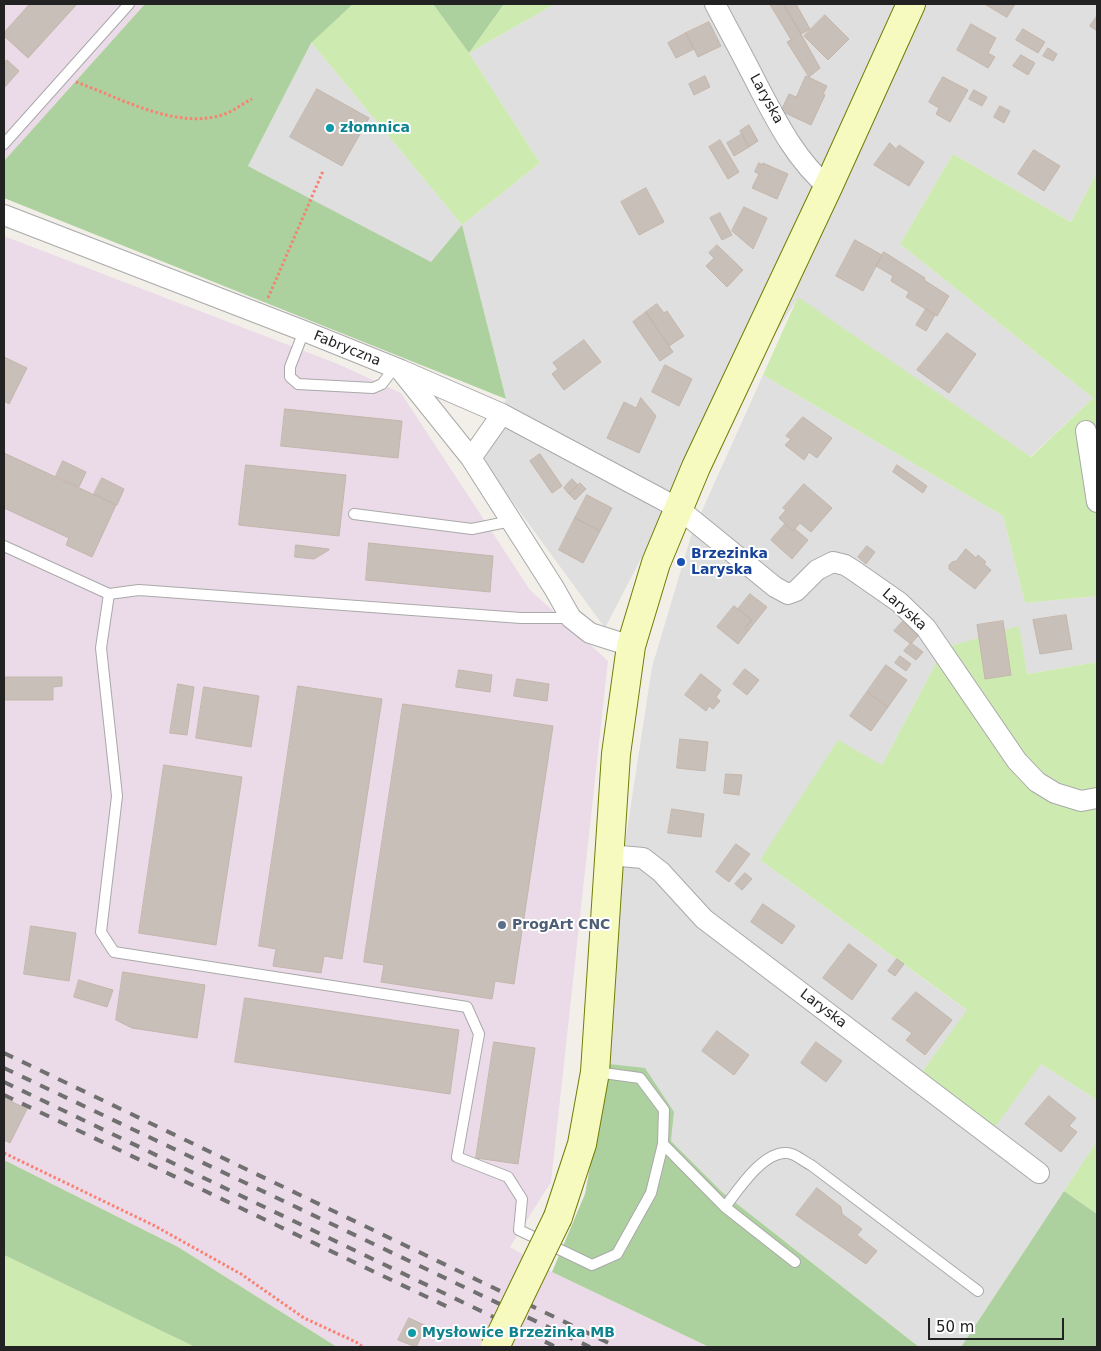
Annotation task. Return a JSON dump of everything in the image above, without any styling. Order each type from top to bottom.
[{"type":"street","name":"Laryska","points":[[715,4],[768,105],[792,145],[812,174],[828,187]]},
{"type":"street","points":[[495,1347],[558,1217],[582,1144],[595,1072],[616,754],[631,646],[656,563],[678,508],[911,4]]},
{"type":"street","name":"Fabryczna","points":[[4,215],[397,369],[502,414],[678,508]]},
{"type":"street","points":[[397,369],[471,458],[571,618],[590,633],[631,646]]},
{"type":"street","points":[[471,458],[502,414]]},
{"type":"street","points":[[1086,431],[1097,502]]},
{"type":"street","name":"Laryska","points":[[678,508],[775,587],[788,594],[796,591],[817,570],[832,562],[845,565],[854,570],[899,602],[926,628],[1017,761],[1037,782],[1055,793],[1081,801],[1097,798]]},
{"type":"street","name":"Laryska","points":[[609,855],[643,858],[661,872],[704,918],[1039,1173]]},
{"type":"lane","points":[[4,144],[129,4]]},
{"type":"lane","points":[[304,332],[290,367],[290,377],[298,384],[373,388],[382,384],[397,369]]},
{"type":"lane","points":[[354,514],[472,529],[511,521]]},
{"type":"lane","points":[[4,546],[109,594],[139,590],[521,618],[571,618]]},
{"type":"lane","points":[[109,594],[101,648],[117,796],[100,932],[114,952],[467,1007],[479,1034],[457,1157],[508,1177],[522,1199],[518,1230],[592,1264],[617,1254],[651,1193],[663,1144],[664,1110],[640,1078],[595,1072]]},
{"type":"lane","points":[[663,1144],[725,1207],[795,1262]]},
{"type":"lane","points":[[725,1207],[753,1172],[773,1155],[788,1153],[811,1165],[978,1290]]},
{"type":"path","points":[[64,77],[143,108],[176,118],[199,120],[226,114],[252,98]]},
{"type":"path","points":[[261,315],[323,170]]},
{"type":"path","points":[[4,1153],[155,1226],[241,1274],[304,1318],[363,1347]]},
{"type":"shaded area","points":[[4,4],[145,4],[4,161]]},
{"type":"shaded area","points":[[555,4],[1097,4],[1097,172],[1071,222],[953,154],[900,244],[1093,398],[1030,457],[798,298],[677,489],[605,628],[482,460],[506,399],[462,226],[431,263],[248,166],[311,42],[462,225],[540,163],[469,53]]},
{"type":"shaded area","points":[[4,236],[338,364],[401,393],[530,590],[608,661],[551,1182],[510,1247],[552,1272],[709,1347],[337,1347],[178,1247],[4,1160]]},
{"type":"shaded area","points":[[763,375],[1003,516],[1025,603],[1097,596],[1097,662],[1027,674],[1018,627],[944,648],[882,765],[760,860],[968,1011],[922,1072],[1041,1064],[1097,1100],[1097,1141],[961,1347],[919,1347],[722,1192],[671,1141],[674,1112],[609,1064],[620,876],[652,667],[692,533]]},
{"type":"green space","points":[[145,4],[353,4],[311,43],[248,166],[431,262],[462,225],[506,399],[4,198],[4,161]]},
{"type":"green space","points":[[353,4],[433,4],[469,53],[540,163],[462,225],[311,42]]},
{"type":"green space","points":[[433,4],[504,4],[469,53]]},
{"type":"green space","points":[[504,4],[555,4],[469,53]]},
{"type":"green space","points":[[953,154],[1071,222],[1097,172],[1097,596],[1025,603],[1003,516],[763,375],[798,297],[1031,457],[1093,398],[900,244]]},
{"type":"green space","points":[[1019,626],[1027,674],[1097,662],[1097,1100],[1041,1064],[995,1127],[922,1072],[967,1010],[760,860],[838,740],[882,765],[944,648]]},
{"type":"green space","points":[[609,1064],[645,1068],[674,1112],[671,1141],[722,1192],[919,1347],[709,1347],[552,1272],[585,1194]]},
{"type":"green space","points":[[1097,1141],[1097,1214],[1064,1191]]},
{"type":"green space","points":[[4,1160],[178,1247],[337,1347],[195,1347],[4,1255]]},
{"type":"green space","points":[[1064,1191],[1097,1214],[1097,1347],[961,1347]]},
{"type":"green space","points":[[4,1255],[195,1347],[4,1347]]},
{"type":"building","points":[[30,4],[77,4],[28,58],[4,36],[4,33]]},
{"type":"building","points":[[770,4],[784,4],[820,68],[809,77],[787,42],[791,40]]},
{"type":"building","points":[[784,4],[796,4],[810,29],[801,34]]},
{"type":"building","points":[[985,4],[1015,4],[1007,17]]},
{"type":"building","points":[[825,15],[849,39],[828,60],[804,36]]},
{"type":"building","points":[[1097,16],[1097,31],[1090,26]]},
{"type":"building","points":[[709,22],[721,46],[698,57],[686,33]]},
{"type":"building","points":[[971,24],[996,38],[988,53],[995,57],[988,68],[957,50]]},
{"type":"building","points":[[1023,29],[1045,42],[1038,53],[1016,40]]},
{"type":"building","points":[[686,33],[694,49],[676,58],[668,43]]},
{"type":"building","points":[[1048,48],[1057,54],[1053,61],[1043,56]]},
{"type":"building","points":[[1021,55],[1035,63],[1028,75],[1013,66]]},
{"type":"building","points":[[7,60],[19,71],[4,88],[4,64]]},
{"type":"building","points":[[705,76],[710,87],[694,95],[689,84]]},
{"type":"building","points":[[806,76],[827,86],[823,94],[825,95],[811,125],[781,111],[789,94],[796,97]]},
{"type":"building","points":[[943,77],[968,90],[950,122],[936,114],[939,108],[929,102]]},
{"type":"building","name":"złomnica","points":[[317,89],[369,118],[342,166],[290,137]]},
{"type":"building","points":[[974,90],[987,97],[982,106],[969,99]]},
{"type":"building","points":[[1000,106],[1010,111],[1004,123],[994,117]]},
{"type":"building","points":[[749,125],[758,141],[749,147],[740,131]]},
{"type":"building","points":[[742,134],[749,147],[734,156],[727,143]]},
{"type":"building","points":[[720,140],[739,172],[728,179],[709,147]]},
{"type":"building","points":[[890,143],[896,149],[899,145],[924,162],[909,186],[874,165]]},
{"type":"building","points":[[1034,150],[1060,166],[1044,191],[1018,174]]},
{"type":"building","points":[[759,163],[788,174],[777,199],[752,188],[759,174],[755,172]]},
{"type":"building","points":[[646,188],[664,222],[639,235],[621,202]]},
{"type":"building","points":[[744,207],[767,218],[753,249],[732,231]]},
{"type":"building","points":[[720,213],[732,235],[722,240],[710,218]]},
{"type":"building","points":[[855,240],[882,255],[863,291],[836,276]]},
{"type":"building","points":[[717,245],[743,270],[727,287],[706,266],[714,258],[709,253]]},
{"type":"building","points":[[884,252],[949,296],[937,316],[906,297],[909,292],[891,281],[893,276],[876,266]]},
{"type":"building","points":[[657,304],[664,313],[667,311],[684,336],[669,346],[646,312]]},
{"type":"building","points":[[926,309],[935,315],[926,331],[916,325]]},
{"type":"building","points":[[646,312],[673,352],[660,361],[633,322]]},
{"type":"building","points":[[947,333],[976,354],[949,393],[917,370]]},
{"type":"building","points":[[584,340],[601,362],[564,390],[552,374],[558,369],[553,363]]},
{"type":"building","points":[[4,357],[27,368],[9,404],[4,401]]},
{"type":"building","points":[[665,365],[692,379],[679,406],[652,392]]},
{"type":"building","points":[[641,398],[656,416],[639,453],[607,438],[624,402],[636,408]]},
{"type":"building","points":[[285,409],[402,421],[398,458],[281,446]]},
{"type":"building","points":[[803,417],[832,438],[817,458],[809,452],[804,460],[785,445],[791,439],[786,436]]},
{"type":"building","points":[[4,453],[116,505],[92,557],[66,545],[69,538],[4,508]]},
{"type":"building","points":[[540,454],[562,486],[552,493],[530,461]]},
{"type":"building","points":[[63,461],[86,472],[79,487],[56,476]]},
{"type":"building","points":[[246,465],[346,475],[339,536],[239,525]]},
{"type":"building","points":[[897,465],[927,486],[923,493],[893,472]]},
{"type":"building","points":[[102,478],[124,489],[117,505],[94,494]]},
{"type":"building","points":[[572,479],[578,485],[569,494],[564,488]]},
{"type":"building","points":[[580,483],[586,489],[575,500],[569,494]]},
{"type":"building","points":[[804,484],[832,508],[811,532],[800,523],[793,531],[779,518],[786,510],[783,508]]},
{"type":"building","points":[[587,495],[612,508],[600,531],[575,518]]},
{"type":"building","points":[[575,518],[600,531],[583,563],[559,550]]},
{"type":"building","points":[[785,524],[793,531],[795,529],[808,540],[792,559],[771,540]]},
{"type":"building","points":[[369,543],[493,556],[490,592],[366,580]]},
{"type":"building","points":[[296,545],[329,550],[314,559],[295,557]]},
{"type":"building","points":[[867,546],[875,552],[866,564],[858,557]]},
{"type":"building","points":[[966,549],[976,558],[978,555],[991,570],[975,589],[949,569],[949,565],[956,561]]},
{"type":"building","points":[[750,594],[767,607],[748,631],[745,628],[752,620],[738,609]]},
{"type":"building","points":[[734,606],[752,620],[745,628],[748,631],[738,644],[717,627]]},
{"type":"building","points":[[1066,615],[1072,649],[1040,654],[1033,620]]},
{"type":"building","points":[[906,618],[922,631],[911,644],[894,631]]},
{"type":"building","points":[[1003,621],[1011,675],[985,679],[977,625]]},
{"type":"building","points":[[911,643],[923,652],[916,660],[904,651]]},
{"type":"building","points":[[900,656],[911,664],[906,671],[895,663]]},
{"type":"building","points":[[886,665],[907,680],[888,707],[867,692]]},
{"type":"building","points":[[745,669],[759,680],[747,695],[733,684]]},
{"type":"building","points":[[459,670],[492,675],[490,692],[456,687]]},
{"type":"building","points":[[701,674],[721,690],[716,697],[720,701],[713,709],[709,706],[706,711],[685,695]]},
{"type":"building","points":[[4,677],[62,677],[62,686],[53,687],[53,700],[4,700]]},
{"type":"building","points":[[517,679],[549,684],[547,701],[514,696]]},
{"type":"building","points":[[178,684],[194,687],[187,735],[170,733]]},
{"type":"building","points":[[298,686],[382,699],[342,959],[324,956],[321,973],[273,966],[276,949],[259,946]]},
{"type":"building","points":[[204,687],[259,696],[251,747],[196,738]]},
{"type":"building","points":[[867,692],[888,707],[871,731],[850,716]]},
{"type":"building","points":[[403,704],[553,726],[514,984],[495,981],[492,999],[381,982],[384,965],[364,962]]},
{"type":"building","points":[[680,739],[708,742],[705,771],[677,768]]},
{"type":"building","points":[[164,765],[242,777],[216,945],[139,933]]},
{"type":"building","points":[[726,774],[742,775],[739,795],[724,793]]},
{"type":"building","points":[[672,809],[704,814],[701,837],[668,833]]},
{"type":"building","points":[[736,844],[750,854],[729,882],[716,872]]},
{"type":"building","points":[[745,873],[752,879],[742,890],[735,884]]},
{"type":"building","points":[[763,904],[795,926],[782,944],[751,922]]},
{"type":"building","points":[[31,926],[76,933],[69,981],[24,974]]},
{"type":"building","points":[[849,944],[877,965],[852,1000],[823,978]]},
{"type":"building","points":[[897,959],[904,964],[895,976],[888,971]]},
{"type":"building","points":[[123,972],[205,985],[197,1038],[132,1028],[116,1020]]},
{"type":"building","points":[[79,980],[113,990],[107,1007],[74,997]]},
{"type":"building","points":[[916,992],[952,1020],[925,1055],[906,1040],[912,1033],[892,1019]]},
{"type":"building","points":[[245,998],[459,1030],[450,1094],[235,1062]]},
{"type":"building","points":[[717,1031],[749,1055],[734,1075],[702,1051]]},
{"type":"building","points":[[494,1042],[535,1048],[518,1164],[476,1158]]},
{"type":"building","points":[[816,1042],[842,1061],[826,1082],[801,1063]]},
{"type":"building","points":[[1049,1096],[1076,1118],[1069,1126],[1077,1132],[1061,1152],[1025,1124]]},
{"type":"building","points":[[4,1098],[27,1109],[10,1143],[4,1140]]},
{"type":"building","points":[[817,1188],[841,1207],[842,1214],[862,1229],[857,1235],[877,1251],[866,1264],[796,1215]]},
{"type":"building","name":"Mysłowice Brzezinka MB","points":[[409,1318],[426,1326],[416,1347],[398,1340]]},
{"type":"railway","points":[[4,1053],[617,1347]]},
{"type":"railway","points":[[4,1068],[590,1347]]},
{"type":"railway","points":[[4,1082],[556,1347]]},
{"type":"railway","points":[[4,1095],[450,1308]]},
{"type":"place","name":"złomnica","points":[[330,128]]},
{"type":"place","name":"Brzezinka Laryska","points":[[681,562]]},
{"type":"place","name":"ProgArt CNC","points":[[502,925]]},
{"type":"place","name":"Mysłowice Brzezinka MB","points":[[412,1333]]}]
